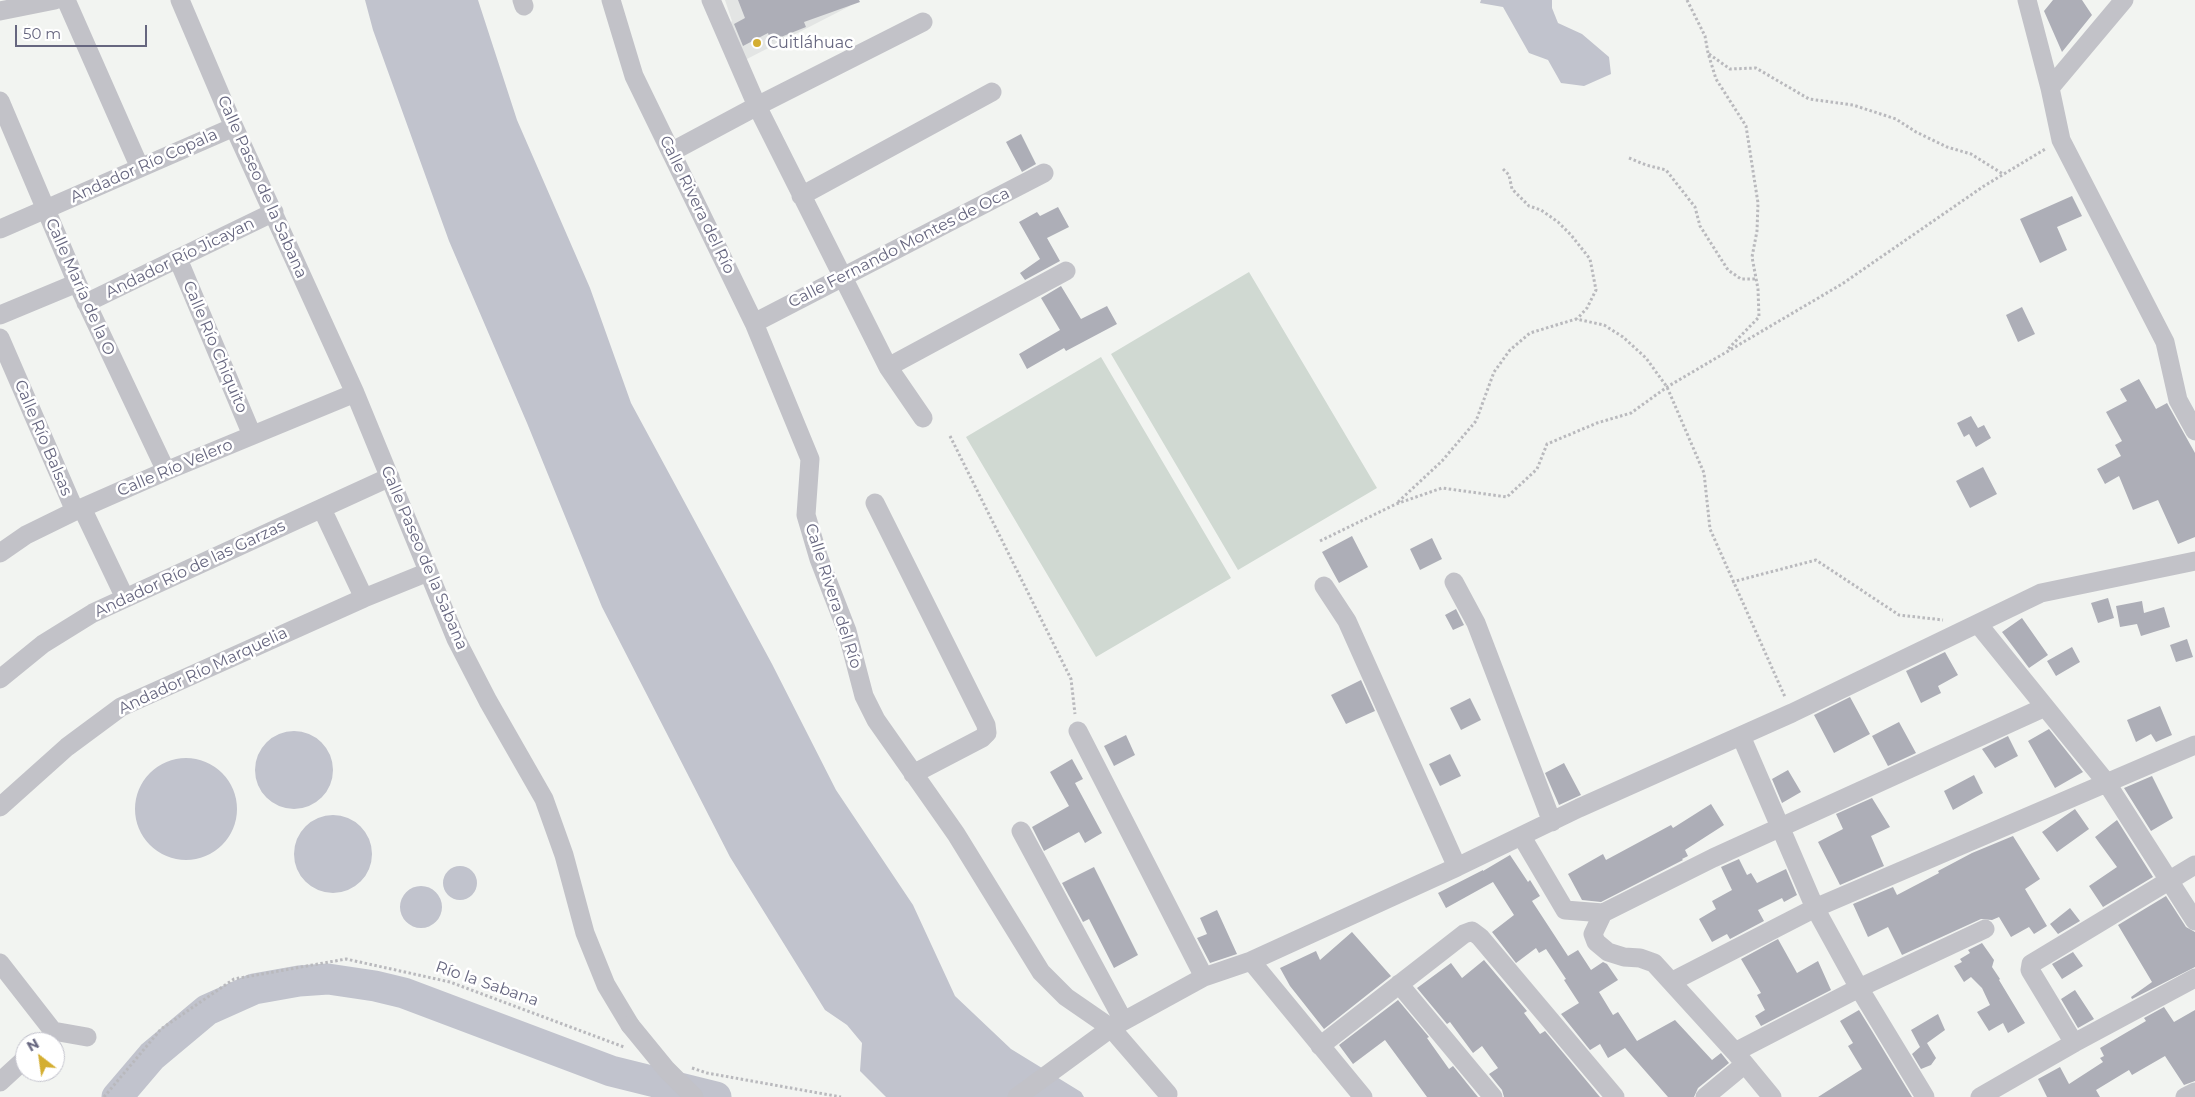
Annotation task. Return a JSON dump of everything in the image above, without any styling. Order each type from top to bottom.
[{"type":"street","points":[[0,12],[55,0]]},
{"type":"street","points":[[66,0],[140,168]]},
{"type":"street","name":"Calle Paseo de la Sabana","points":[[180,0],[234,127],[355,393],[428,572],[465,656],[488,701],[544,799],[564,855],[585,933],[606,985],[630,1025],[666,1069],[694,1097]]},
{"type":"street","name":"Calle Rivera del Río","points":[[610,0],[634,76],[754,323],[810,458],[806,515],[819,559],[847,631],[864,696],[876,720],[956,834],[1041,972],[1066,997],[1117,1024]]},
{"type":"street","points":[[710,0],[756,106],[888,367],[923,418]]},
{"type":"street","points":[[2027,0],[2050,88],[2060,140],[2165,342],[2178,400],[2195,431]]},
{"type":"street","points":[[2050,88],[2124,0]]},
{"type":"street","points":[[672,152],[756,106],[923,22]]},
{"type":"street","points":[[801,196],[992,92]]},
{"type":"street","name":"Calle María de la O","points":[[0,101],[86,304],[166,471]]},
{"type":"street","name":"Andador Río Copala","points":[[0,229],[234,127]]},
{"type":"street","name":"Calle Fernando Montes de Oca","points":[[754,323],[842,276],[1044,174]]},
{"type":"street","name":"Andador Río Jicayan","points":[[86,304],[274,212]]},
{"type":"street","name":"Calle Río Chiquito","points":[[178,259],[252,435]]},
{"type":"street","points":[[888,367],[1066,271]]},
{"type":"street","points":[[0,315],[77,283]]},
{"type":"street","name":"Calle Río Balsas","points":[[0,338],[79,510],[125,598]]},
{"type":"street","name":"Calle Río Velero","points":[[0,553],[26,535],[79,510],[166,471],[355,393]]},
{"type":"street","name":"Andador Río de las Garzas","points":[[0,679],[43,644],[93,613],[322,510],[390,477]]},
{"type":"street","points":[[875,502],[986,725],[987,732],[982,738],[913,774]]},
{"type":"street","points":[[322,510],[364,598]]},
{"type":"street","points":[[1017,1097],[1117,1024],[1204,977],[1251,961],[1456,867],[1578,808],[1792,713],[2041,593],[2195,562]]},
{"type":"street","name":"Andador Río Marquelia","points":[[0,807],[67,747],[121,707],[364,598],[428,572]]},
{"type":"street","points":[[1454,582],[1476,624],[1552,822]]},
{"type":"street","points":[[1324,586],[1347,621],[1456,867]]},
{"type":"street","points":[[1978,624],[2106,782],[2195,921]]},
{"type":"street","points":[[1522,836],[1565,910],[1603,913],[1780,827],[2045,707]]},
{"type":"street","points":[[1078,731],[1204,977]]},
{"type":"street","points":[[1741,736],[1815,908],[1859,988],[1925,1097]]},
{"type":"street","points":[[1671,982],[1815,908],[2195,745]]},
{"type":"street","points":[[1021,831],[1117,1024],[1168,1094]]},
{"type":"street","points":[[2074,1043],[2030,970],[2031,964],[2195,865]]},
{"type":"street","points":[[1603,913],[1594,934],[1596,942],[1608,952],[1624,957],[1640,958],[1654,963],[1740,1058],[1772,1097]]},
{"type":"street","points":[[1706,1097],[1740,1058],[1859,988],[1985,929]]},
{"type":"street","points":[[1320,1046],[1464,934],[1472,932],[1480,937],[1615,1097]]},
{"type":"street","points":[[1251,961],[1362,1097]]},
{"type":"street","points":[[0,963],[46,1032]]},
{"type":"street","points":[[1980,1097],[2074,1043],[2195,978]]},
{"type":"street","points":[[1399,984],[1492,1097]]},
{"type":"street","points":[[65,1036],[87,1037]]},
{"type":"street","points":[[0,1082],[15,1068]]},
{"type":"street","points":[[2185,1097],[2195,1092]]},
{"type":"path","points":[[1687,0],[1705,36],[1716,79],[1746,126],[1758,202],[1757,231],[1752,257],[1759,316],[1723,354]]},
{"type":"path","points":[[1708,53],[1730,69],[1756,68],[1810,99],[1853,104],[1896,119],[1916,132],[1948,147],[1971,154],[2003,174]]},
{"type":"path","points":[[1320,541],[1396,504],[1442,488],[1507,497],[1537,469],[1547,444],[1597,423],[1631,413],[1668,387],[1842,284],[2003,174],[2060,140]]},
{"type":"path","points":[[1630,158],[1646,165],[1666,170],[1695,207],[1700,226],[1728,270],[1742,279],[1756,279]]},
{"type":"path","points":[[1396,504],[1442,461],[1476,421],[1494,372],[1510,350],[1530,333],[1576,319],[1587,308],[1596,290],[1590,259],[1578,242],[1558,222],[1541,210],[1529,206],[1512,189],[1509,176],[1503,169]]},
{"type":"path","points":[[1576,319],[1604,325],[1623,337],[1646,358],[1668,387],[1704,473],[1710,530],[1792,713]]},
{"type":"path","points":[[950,436],[1071,679],[1078,731]]},
{"type":"path","points":[[1732,582],[1816,560],[1899,615],[1948,620]]},
{"type":"path","name":"Río la Sabana","points":[[104,1097],[161,1029],[234,980],[346,960],[450,982],[627,1048]]},
{"type":"path","points":[[690,1068],[707,1073],[841,1097]]},
{"type":"shaded area","points":[[365,0],[478,0],[517,120],[590,288],[631,403],[772,664],[836,790],[913,905],[955,996],[1011,1049],[1081,1092],[1084,1097],[886,1097],[860,1071],[862,1043],[847,1025],[825,1010],[730,857],[602,607],[527,423],[449,241],[373,30]]},
{"type":"shaded area","name":"Cuitláhuac","points":[[725,0],[848,0],[850,6],[745,60],[727,26],[732,21]]},
{"type":"shaded area","points":[[1481,0],[1552,0],[1552,8],[1558,23],[1582,34],[1609,57],[1611,74],[1584,86],[1561,83],[1548,60],[1529,53],[1503,7],[1480,3]]},
{"type":"shaded area","points":[[1249,272],[1377,488],[1238,570],[1111,354]]},
{"type":"shaded area","points":[[1101,357],[1231,578],[1096,657],[966,437]]},
{"type":"shaded area","points":[[294,731],[309,734],[326,748],[330,755],[333,770],[330,785],[316,802],[309,806],[294,809],[279,806],[262,792],[258,785],[255,770],[258,755],[272,738],[279,734]]},
{"type":"shaded area","points":[[186,758],[206,762],[222,773],[233,789],[237,809],[233,829],[222,845],[206,856],[186,860],[166,856],[150,845],[139,829],[135,809],[139,789],[150,773],[166,762]]},
{"type":"shaded area","points":[[333,815],[348,818],[361,826],[369,839],[372,854],[369,869],[361,882],[348,890],[333,893],[318,890],[305,882],[297,869],[294,854],[297,839],[305,826],[318,818]]},
{"type":"shaded area","points":[[460,866],[467,867],[472,871],[476,876],[476,890],[472,895],[467,899],[460,900],[453,899],[448,895],[444,890],[443,883],[444,876],[448,871],[453,867]]},
{"type":"shaded area","points":[[425,886],[433,889],[439,895],[442,907],[439,919],[433,925],[417,928],[409,925],[403,919],[400,903],[403,895],[409,889]]},
{"type":"building","name":"Cuitláhuac","points":[[738,0],[859,0],[860,2],[804,22],[806,27],[771,41],[768,33],[743,46],[734,24],[745,18]]},
{"type":"building","points":[[2053,0],[2082,0],[2092,15],[2062,52],[2044,11]]},
{"type":"building","points":[[1021,134],[1036,164],[1022,172],[1006,142]]},
{"type":"building","points":[[2072,196],[2082,216],[2057,227],[2067,250],[2040,263],[2020,219]]},
{"type":"building","points":[[1058,207],[1069,227],[1047,238],[1060,261],[1025,280],[1020,273],[1040,259],[1019,222],[1037,212],[1040,216]]},
{"type":"building","points":[[1061,286],[1081,319],[1107,306],[1117,324],[1066,351],[1064,348],[1027,369],[1019,354],[1060,330],[1041,298]]},
{"type":"building","points":[[2022,307],[2035,334],[2018,342],[2006,315]]},
{"type":"building","points":[[2139,379],[2156,409],[2167,403],[2195,453],[2195,537],[2178,544],[2158,500],[2133,510],[2119,476],[2105,484],[2097,469],[2121,456],[2115,445],[2122,441],[2106,412],[2127,401],[2120,389]]},
{"type":"building","points":[[1971,416],[1978,428],[1984,425],[1991,438],[1976,447],[1969,434],[1964,437],[1957,423]]},
{"type":"building","points":[[1983,467],[1997,494],[1970,508],[1956,481]]},
{"type":"building","points":[[1352,536],[1368,567],[1339,583],[1322,552]]},
{"type":"building","points":[[1432,538],[1442,559],[1420,570],[1410,549]]},
{"type":"building","points":[[2108,598],[2114,618],[2098,623],[2091,603]]},
{"type":"building","points":[[2142,601],[2144,613],[2164,607],[2170,627],[2141,636],[2137,624],[2120,627],[2116,606]]},
{"type":"building","points":[[1456,609],[1464,625],[1453,630],[1445,615]]},
{"type":"building","points":[[2022,618],[2048,655],[2029,668],[2002,632]]},
{"type":"building","points":[[2187,639],[2193,657],[2176,662],[2170,645]]},
{"type":"building","points":[[2072,647],[2080,662],[2056,676],[2047,661]]},
{"type":"building","points":[[1945,652],[1958,675],[1938,686],[1941,693],[1921,703],[1906,671]]},
{"type":"building","points":[[1361,680],[1375,711],[1346,724],[1331,695]]},
{"type":"building","points":[[1850,697],[1870,734],[1834,753],[1814,715]]},
{"type":"building","points":[[1470,698],[1481,720],[1461,730],[1450,708]]},
{"type":"building","points":[[2160,706],[2172,735],[2156,742],[2151,734],[2136,742],[2127,720]]},
{"type":"building","points":[[1899,722],[1916,753],[1888,766],[1872,736]]},
{"type":"building","points":[[2049,729],[2083,772],[2055,788],[2028,741]]},
{"type":"building","points":[[1126,735],[1135,755],[1114,766],[1104,746]]},
{"type":"building","points":[[2008,736],[2018,756],[1995,768],[1982,749]]},
{"type":"building","points":[[1450,754],[1461,776],[1440,786],[1429,764]]},
{"type":"building","points":[[1072,759],[1083,779],[1075,783],[1102,833],[1085,843],[1079,832],[1044,851],[1032,827],[1069,806],[1050,772]]},
{"type":"building","points":[[1564,763],[1581,795],[1559,805],[1545,773]]},
{"type":"building","points":[[1788,770],[1801,792],[1782,803],[1772,779]]},
{"type":"building","points":[[1974,775],[1983,793],[1953,810],[1944,791]]},
{"type":"building","points":[[2152,776],[2173,818],[2151,831],[2124,788]]},
{"type":"building","points":[[1872,798],[1890,827],[1871,836],[1884,866],[1840,885],[1818,842],[1843,829],[1836,814]]},
{"type":"building","points":[[1711,804],[1724,825],[1685,850],[1688,856],[1683,860],[1601,902],[1582,900],[1568,874],[1603,854],[1606,860],[1671,825],[1673,828]]},
{"type":"building","points":[[2075,809],[2089,829],[2057,852],[2042,832]]},
{"type":"building","points":[[2117,820],[2153,877],[2103,907],[2089,886],[2117,867],[2095,837]]},
{"type":"building","points":[[2013,836],[2040,879],[2025,889],[2047,926],[2034,934],[2029,927],[2011,937],[1999,917],[1992,920],[1981,919],[1902,955],[1888,927],[1868,937],[1853,904],[1893,887],[1897,895],[1972,853]]},
{"type":"building","points":[[1510,855],[1540,896],[1532,901],[1568,956],[1578,950],[1591,970],[1603,962],[1607,964],[1618,980],[1599,992],[1613,1015],[1618,1012],[1637,1041],[1675,1020],[1712,1060],[1721,1053],[1729,1063],[1698,1088],[1694,1097],[1668,1097],[1625,1048],[1608,1058],[1600,1044],[1590,1050],[1561,1014],[1579,1003],[1546,949],[1539,953],[1536,948],[1516,963],[1492,932],[1514,915],[1493,882],[1446,908],[1438,893],[1483,871]]},
{"type":"building","points":[[1739,859],[1747,875],[1751,873],[1757,883],[1786,869],[1797,895],[1784,902],[1782,898],[1758,910],[1764,921],[1730,939],[1727,934],[1712,942],[1699,919],[1716,909],[1712,901],[1732,890],[1721,867]]},
{"type":"building","points":[[1094,867],[1138,955],[1114,968],[1089,919],[1083,922],[1062,883]]},
{"type":"building","points":[[2166,896],[2186,927],[2195,932],[2195,967],[2132,999],[2131,997],[2152,982],[2118,925]]},
{"type":"building","points":[[2070,908],[2080,921],[2058,934],[2050,924]]},
{"type":"building","points":[[1217,910],[1237,954],[1210,963],[1197,938],[1207,934],[1200,918]]},
{"type":"building","points":[[1352,932],[1391,976],[1324,1029],[1290,986],[1280,968],[1316,951],[1320,960]]},
{"type":"building","points":[[1778,939],[1797,973],[1818,961],[1831,990],[1761,1026],[1755,1016],[1765,1010],[1757,995],[1761,993],[1741,959]]},
{"type":"building","points":[[1982,943],[1994,960],[1992,967],[2025,1023],[2008,1033],[2003,1023],[1989,1031],[1977,1012],[1990,1005],[1982,988],[1971,977],[1964,982],[1954,966],[1962,962],[1960,959],[1970,953],[1968,950]]},
{"type":"building","points":[[2073,952],[2083,966],[2062,979],[2052,964]]},
{"type":"building","points":[[1484,960],[1527,1011],[1524,1013],[1540,1034],[1545,1031],[1600,1097],[1504,1097],[1502,1090],[1489,1074],[1498,1068],[1482,1046],[1473,1053],[1450,1022],[1447,1024],[1417,988],[1451,963],[1462,978]]},
{"type":"building","points":[[2075,990],[2094,1019],[2078,1028],[2061,999]]},
{"type":"building","points":[[1398,1000],[1429,1037],[1427,1038],[1449,1069],[1453,1066],[1478,1097],[1427,1097],[1385,1040],[1353,1064],[1339,1045]]},
{"type":"building","points":[[2164,1007],[2174,1022],[2195,1010],[2195,1081],[2184,1085],[2165,1056],[2132,1075],[2129,1070],[2096,1090],[2100,1097],[2047,1097],[2038,1079],[2060,1067],[2069,1084],[2103,1062],[2100,1058],[2104,1056],[2100,1048],[2146,1021],[2144,1018]]},
{"type":"building","points":[[1859,1010],[1912,1097],[1818,1097],[1862,1069],[1848,1046],[1853,1043],[1840,1021]]},
{"type":"building","points":[[1938,1014],[1945,1030],[1927,1043],[1936,1058],[1931,1065],[1921,1069],[1912,1054],[1920,1047],[1911,1030]]},
{"type":"waterway","points":[[117,1097],[152,1056],[207,1010],[254,989],[299,981],[328,979],[375,986],[404,993],[611,1071],[716,1097]]},
{"type":"place","name":"Cuitláhuac","points":[[757,43]]}]
